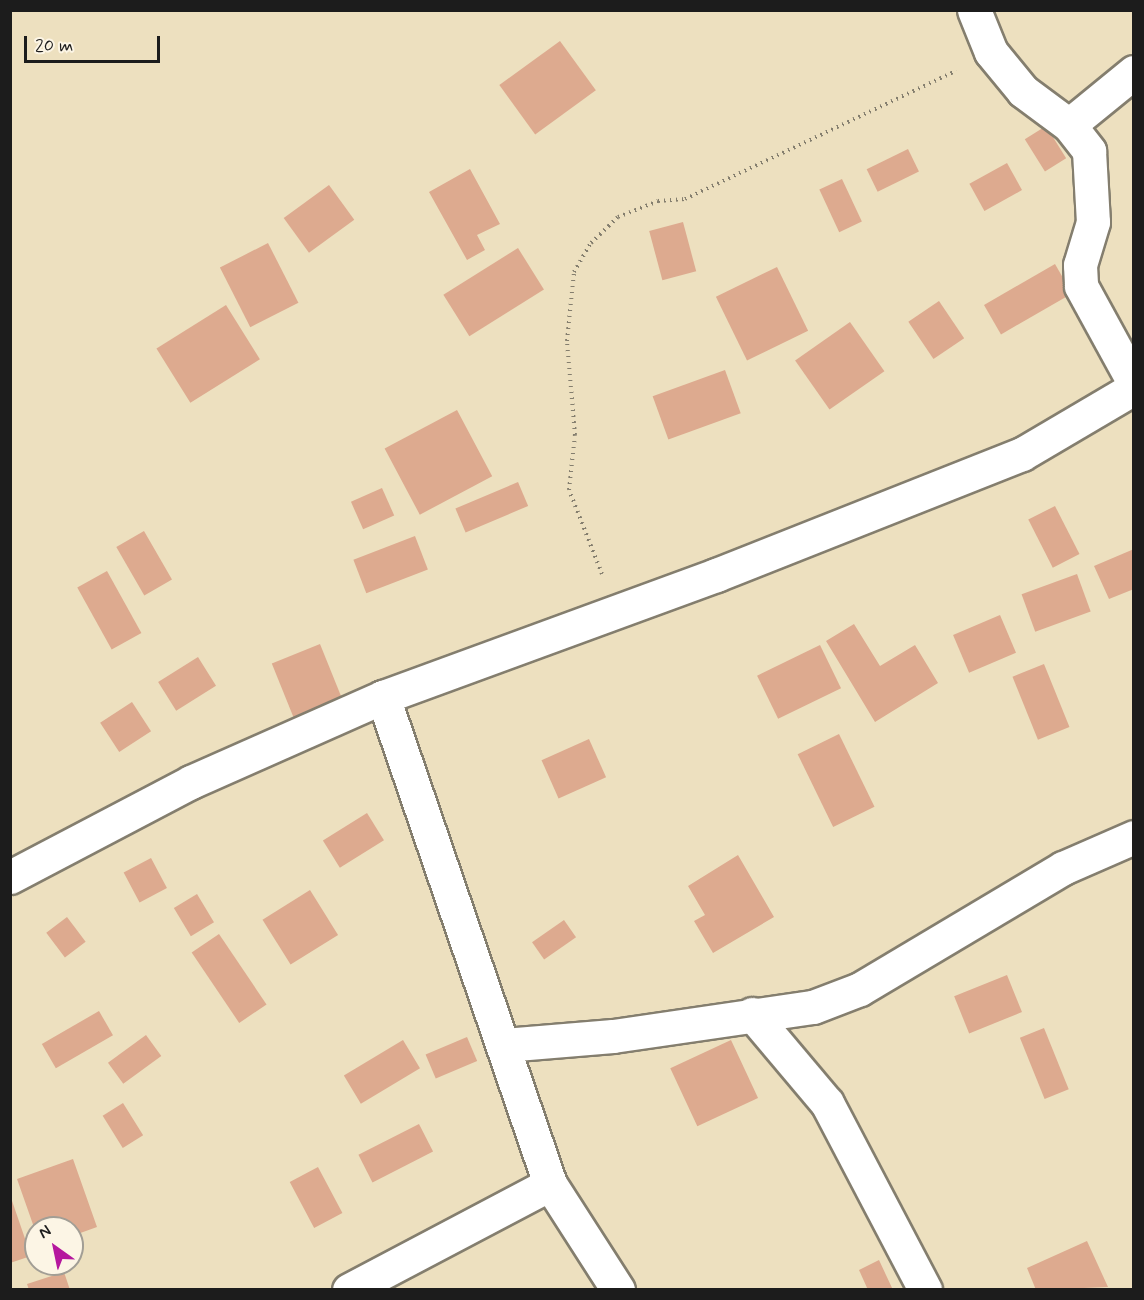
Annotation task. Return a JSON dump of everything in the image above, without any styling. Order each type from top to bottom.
[{"type":"street","points":[[974,10],[991,52],[1023,91],[1069,125],[1089,151],[1094,187],[1081,286],[1134,383]]},
{"type":"street","points":[[1069,125],[1134,72]]},
{"type":"street","points":[[10,877],[191,782],[383,697],[619,612],[1022,454],[1134,388]]},
{"type":"street","points":[[383,697],[504,1045],[549,1184],[618,1290]]},
{"type":"street","points":[[504,1045],[613,1036],[752,1014],[813,1007],[860,988],[1063,868],[1134,837]]},
{"type":"street","points":[[752,1014],[827,1103],[925,1290]]},
{"type":"street","points":[[349,1290],[549,1184]]},
{"type":"path","points":[[619,612],[569,490],[575,435],[567,341],[574,272],[591,243],[618,217],[658,201],[686,200],[867,117],[991,52]]},
{"type":"building","points":[[560,41],[596,90],[535,134],[499,85]]},
{"type":"building","points":[[1046,126],[1066,158],[1045,171],[1025,139]]},
{"type":"building","points":[[908,149],[919,171],[878,192],[867,169]]},
{"type":"building","points":[[1007,163],[1022,190],[984,211],[969,184]]},
{"type":"building","points":[[470,169],[500,224],[477,235],[485,250],[467,260],[429,192]]},
{"type":"building","points":[[842,179],[862,222],[839,232],[819,190]]},
{"type":"building","points":[[329,185],[354,220],[309,253],[284,218]]},
{"type":"building","points":[[683,222],[696,271],[662,280],[649,231]]},
{"type":"building","points":[[268,243],[298,303],[250,327],[220,268]]},
{"type":"building","points":[[518,248],[544,290],[469,336],[443,295]]},
{"type":"building","points":[[1055,264],[1072,293],[1001,334],[984,305]]},
{"type":"building","points":[[777,267],[808,331],[747,361],[716,297]]},
{"type":"building","points":[[939,301],[964,338],[933,359],[908,322]]},
{"type":"building","points":[[226,305],[260,359],[190,403],[156,348]]},
{"type":"building","points":[[850,322],[884,371],[830,410],[795,360]]},
{"type":"building","points":[[725,370],[741,413],[668,440],[653,396]]},
{"type":"building","points":[[457,410],[492,476],[420,515],[385,448]]},
{"type":"building","points":[[518,482],[528,506],[466,533],[455,509]]},
{"type":"building","points":[[382,488],[394,515],[363,529],[351,502]]},
{"type":"building","points":[[1055,506],[1080,554],[1053,568],[1028,520]]},
{"type":"building","points":[[144,531],[172,579],[144,595],[116,547]]},
{"type":"building","points":[[415,536],[428,570],[366,593],[353,560]]},
{"type":"building","points":[[1134,549],[1134,589],[1109,599],[1094,566]]},
{"type":"building","points":[[107,571],[141,633],[112,650],[77,587]]},
{"type":"building","points":[[1077,574],[1091,612],[1035,632],[1022,594]]},
{"type":"building","points":[[1000,615],[1016,653],[969,673],[953,635]]},
{"type":"building","points":[[854,624],[880,666],[915,645],[938,683],[875,722],[826,641]]},
{"type":"building","points":[[320,644],[342,699],[294,718],[272,663]]},
{"type":"building","points":[[820,645],[841,688],[778,719],[757,676]]},
{"type":"building","points":[[198,657],[216,686],[176,711],[158,682]]},
{"type":"building","points":[[1044,664],[1069,727],[1038,740],[1012,677]]},
{"type":"building","points":[[132,702],[151,731],[119,752],[100,723]]},
{"type":"building","points":[[839,734],[875,807],[833,827],[798,754]]},
{"type":"building","points":[[589,739],[606,777],[559,799],[541,760]]},
{"type":"building","points":[[367,813],[384,840],[340,868],[323,841]]},
{"type":"building","points":[[738,855],[774,917],[713,953],[694,921],[705,915],[688,886]]},
{"type":"building","points":[[151,858],[167,888],[140,903],[124,873]]},
{"type":"building","points":[[310,890],[338,935],[291,965],[263,920]]},
{"type":"building","points":[[197,894],[214,922],[191,936],[174,908]]},
{"type":"building","points":[[67,917],[86,942],[65,957],[46,933]]},
{"type":"building","points":[[564,920],[576,937],[544,960],[532,942]]},
{"type":"building","points":[[219,934],[267,1004],[239,1023],[192,952]]},
{"type":"building","points":[[1007,975],[1022,1012],[969,1033],[954,996]]},
{"type":"building","points":[[99,1011],[113,1035],[56,1068],[42,1044]]},
{"type":"building","points":[[1044,1028],[1069,1089],[1045,1099],[1020,1038]]},
{"type":"building","points":[[146,1035],[161,1056],[123,1084],[108,1063]]},
{"type":"building","points":[[467,1037],[477,1061],[436,1079],[426,1055]]},
{"type":"building","points":[[403,1040],[420,1068],[361,1104],[344,1076]]},
{"type":"building","points":[[731,1040],[758,1098],[697,1126],[670,1068]]},
{"type":"building","points":[[123,1103],[143,1135],[123,1148],[103,1116]]},
{"type":"building","points":[[419,1124],[433,1152],[372,1182],[358,1155]]},
{"type":"building","points":[[73,1159],[97,1227],[84,1232],[84,1216],[30,1216],[17,1179]]},
{"type":"building","points":[[318,1167],[342,1213],[314,1228],[290,1182]]},
{"type":"building","points":[[10,1195],[24,1236],[24,1258],[10,1263]]},
{"type":"building","points":[[1087,1241],[1108,1287],[1036,1290],[1027,1268]]},
{"type":"building","points":[[879,1260],[893,1290],[868,1290],[859,1270]]},
{"type":"building","points":[[52,1276],[65,1276],[70,1290],[29,1290],[27,1284]]}]
